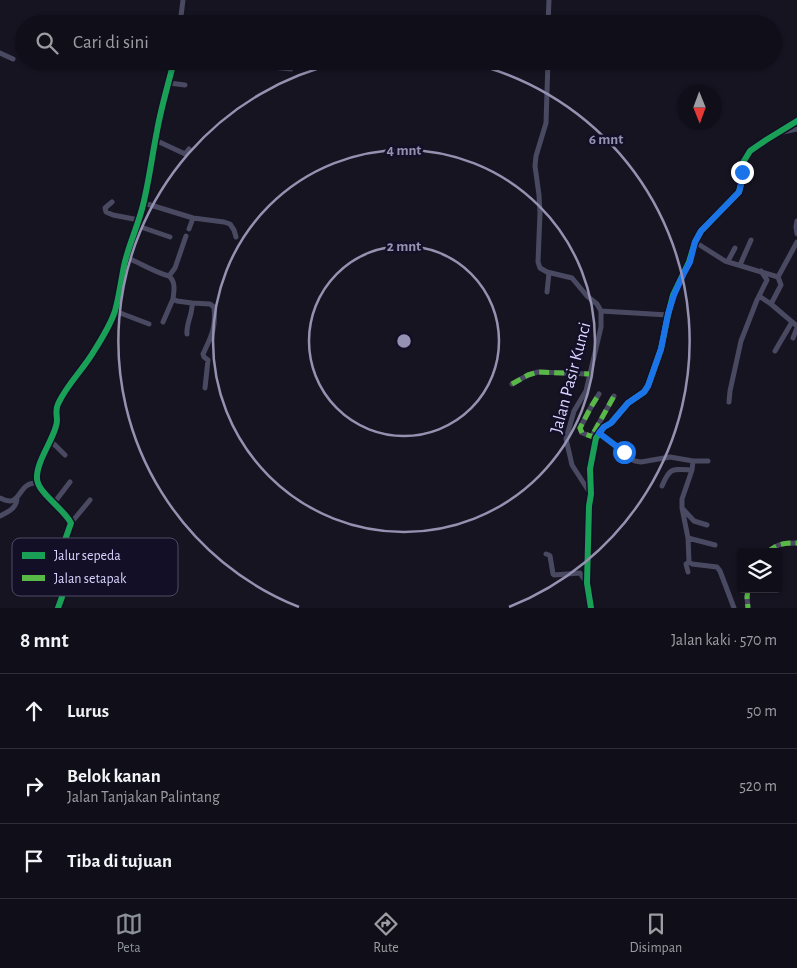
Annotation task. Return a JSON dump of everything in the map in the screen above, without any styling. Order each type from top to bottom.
[{"type":"street","points":[[181,15],[183,0]]},
{"type":"street","points":[[548,15],[549,0]]},
{"type":"street","points":[[0,53],[13,59]]},
{"type":"street","points":[[71,524],[38,483],[37,477],[40,463],[56,426],[57,405],[68,386],[95,350],[115,311],[124,266],[144,203],[161,109],[172,70]]},
{"type":"street","points":[[547,292],[549,273],[540,268],[538,262],[540,213],[535,166],[536,156],[546,123],[548,70]]},
{"type":"street","points":[[169,82],[186,85]]},
{"type":"street","points":[[596,436],[604,427],[611,423],[628,403],[644,392],[648,386],[661,349],[668,314],[675,292],[690,262],[695,242],[701,231],[739,192],[742,180],[742,164],[747,156],[777,132],[797,121]]},
{"type":"street","points":[[777,132],[797,129]]},
{"type":"street","points":[[155,140],[183,154],[189,149]]},
{"type":"street","points":[[112,202],[105,208],[106,212],[139,223],[170,237]]},
{"type":"street","points":[[144,203],[193,218],[230,224],[236,233],[236,237]]},
{"type":"street","points":[[189,229],[193,218]]},
{"type":"street","points":[[797,221],[797,234]]},
{"type":"street","points":[[169,276],[176,265],[186,236]]},
{"type":"street","points":[[740,266],[751,240]]},
{"type":"street","points":[[695,242],[728,262],[778,277]]},
{"type":"street","points":[[771,304],[781,285],[778,277],[797,242]]},
{"type":"street","points":[[728,262],[735,248]]},
{"type":"street","points":[[127,258],[172,279],[174,286],[173,299],[163,322]]},
{"type":"street","points":[[729,402],[742,341],[767,280],[760,271]]},
{"type":"street","name":"Jalan Pasir Kunci","points":[[549,273],[572,278],[587,296],[597,304],[601,311],[601,327],[586,391],[574,411],[566,439],[572,465],[591,494]]},
{"type":"street","points":[[759,296],[797,327],[793,338]]},
{"type":"street","points":[[173,299],[210,304],[214,308],[214,329],[203,354],[208,360],[205,388]]},
{"type":"street","points":[[187,334],[192,303]]},
{"type":"street","points":[[115,311],[149,324]]},
{"type":"street","points":[[601,311],[668,314]]},
{"type":"street","points":[[775,351],[792,322]]},
{"type":"street","points":[[512,384],[538,372],[589,374]]},
{"type":"street","points":[[599,394],[580,428],[582,433],[596,436],[620,448],[629,458],[635,461],[641,462],[670,457],[693,461],[708,461]]},
{"type":"street","points":[[591,608],[587,583],[591,494],[590,469],[596,436],[614,396]]},
{"type":"street","points":[[50,441],[65,455]]},
{"type":"street","points":[[688,572],[686,564],[689,562],[688,538],[682,499],[692,470],[693,461]]},
{"type":"street","points":[[662,486],[671,471],[677,469],[692,470]]},
{"type":"street","points":[[54,503],[70,482]]},
{"type":"street","points":[[0,516],[16,505],[17,498],[26,486],[30,483],[38,483]]},
{"type":"street","points":[[0,498],[8,501],[17,498]]},
{"type":"street","points":[[66,538],[71,524],[90,500]]},
{"type":"street","points":[[682,508],[694,521],[707,525]]},
{"type":"street","points":[[688,538],[716,545]]},
{"type":"street","points":[[773,548],[788,543],[797,543]]},
{"type":"street","points":[[546,554],[550,556],[552,574],[580,573],[587,583]]},
{"type":"street","points":[[689,562],[717,567],[734,608]]},
{"type":"street","points":[[748,593],[748,608]]},
{"type":"street","points":[[58,608],[62,596]]},
{"type":"marked path","points":[[512,384],[538,372],[589,374]]},
{"type":"marked path","points":[[596,438],[582,433],[580,428],[599,394]]},
{"type":"marked path","points":[[594,432],[614,396]]},
{"type":"marked path","points":[[774,548],[782,544],[797,543]]},
{"type":"marked path","points":[[748,593],[748,608]]},
{"type":"cycle path","points":[[66,538],[71,523],[42,490],[38,484],[37,472],[56,426],[58,404],[97,347],[115,311],[126,258],[143,205],[159,122],[172,70]]},
{"type":"cycle path","points":[[591,608],[587,583],[591,494],[590,469],[596,438],[604,427],[611,423],[628,403],[644,392],[648,386],[661,349],[673,295],[689,262],[695,242],[701,231],[739,192],[742,180],[742,164],[750,151],[797,121]]},
{"type":"cycle path","points":[[58,608],[62,596]]},
{"type":"route","points":[[624,452],[599,433],[611,423],[628,403],[644,392],[648,386],[661,349],[674,295],[690,262],[695,242],[701,231],[739,192],[742,172]]}]
